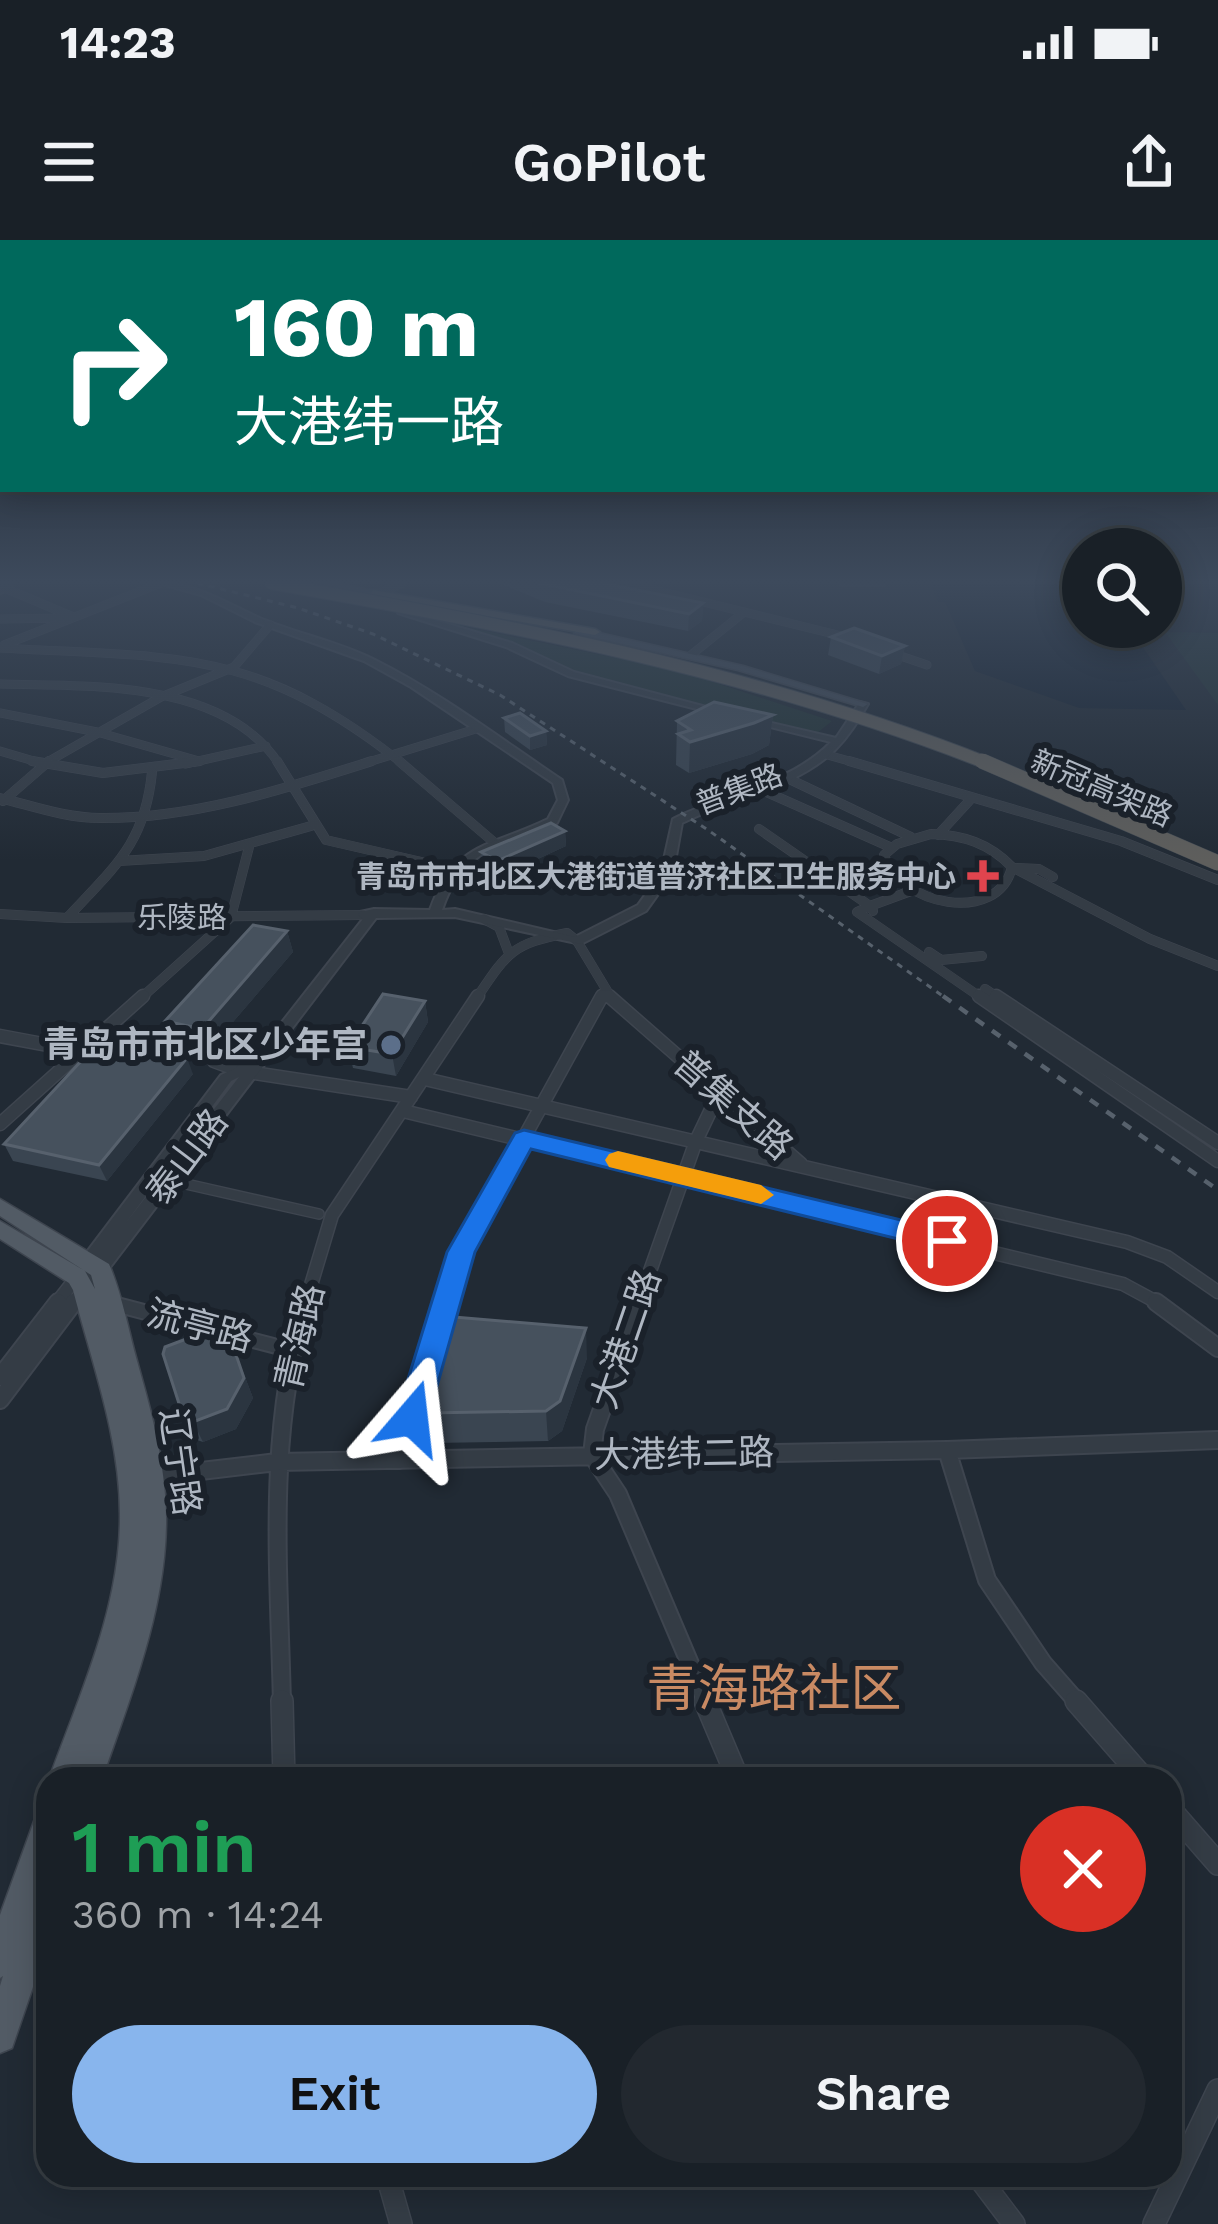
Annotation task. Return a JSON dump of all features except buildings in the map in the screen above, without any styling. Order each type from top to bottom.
[{"type":"highway","points":[[703,676],[968,751]]},
{"type":"highway","name":"新冠高架路","points":[[723,676],[968,751],[1218,863]]},
{"type":"highway","name":"新冠高架路","points":[[749,676],[819,695],[968,751],[1218,852]]},
{"type":"highway","points":[[766,676],[846,696],[968,751]]},
{"type":"main road","points":[[710,676],[850,718]]},
{"type":"main road","points":[[761,676],[863,704]]},
{"type":"main road","points":[[0,1206],[87,1274]]},
{"type":"main road","points":[[0,1228],[87,1274]]},
{"type":"main road","name":"辽宁路","points":[[87,1274],[109,1303],[150,1477],[154,1520],[146,1588],[91,1767]]},
{"type":"main road","name":"辽宁路","points":[[68,1767],[104,1665],[124,1588],[133,1520],[130,1480],[87,1274]]},
{"type":"main road","points":[[0,1961],[36,1858]]},
{"type":"main road","points":[[0,2036],[36,1930]]},
{"type":"street","points":[[2,801],[41,766],[97,732],[213,676]]},
{"type":"street","points":[[258,676],[288,686],[329,710],[496,844]]},
{"type":"street","points":[[0,684],[123,690],[161,697],[227,720],[266,746],[294,782],[311,826],[326,840],[352,849],[452,868],[553,821],[563,800],[558,782],[395,676]]},
{"type":"street","points":[[578,676],[831,740],[863,704]]},
{"type":"street","points":[[0,712],[97,732],[199,762]]},
{"type":"street","points":[[2,801],[98,818],[148,816],[198,808],[479,728]]},
{"type":"street","name":"普集路","points":[[572,937],[627,918],[654,893],[667,873],[677,821],[787,778],[824,754],[831,740]]},
{"type":"street","name":"普集路","points":[[572,937],[635,904],[656,874],[670,816],[775,778],[831,740]]},
{"type":"street","points":[[0,751],[41,766],[100,776],[152,772],[266,746]]},
{"type":"street","points":[[824,754],[1121,841],[1218,880]]},
{"type":"street","points":[[67,918],[119,861],[148,816],[152,772]]},
{"type":"street","points":[[787,778],[911,837]]},
{"type":"street","points":[[763,790],[890,848]]},
{"type":"street","points":[[938,835],[970,800]]},
{"type":"street","points":[[119,861],[204,856],[311,826]]},
{"type":"street","points":[[760,829],[870,906],[875,916],[1218,1143]]},
{"type":"street","points":[[1012,867],[1013,879],[992,897],[948,901],[910,891],[890,878],[883,866],[890,848],[911,837],[938,835],[988,846],[1012,867],[1150,939],[1218,966]]},
{"type":"street","points":[[0,1124],[232,917],[249,847]]},
{"type":"street","points":[[1012,867],[1039,869],[1053,877]]},
{"type":"street","points":[[439,907],[452,868]]},
{"type":"street","points":[[910,891],[857,912],[1218,1161]]},
{"type":"street","name":"乐陵路","points":[[370,914],[439,907],[572,937]]},
{"type":"street","name":"乐陵路","points":[[0,914],[232,917],[370,914],[439,907],[545,936]]},
{"type":"street","name":"泰山路","points":[[0,1400],[226,1078],[246,1072],[370,914]]},
{"type":"street","points":[[484,919],[499,927],[508,951],[545,936],[572,937]]},
{"type":"street","name":"普集支路","points":[[572,937],[604,992],[801,1164],[1127,1242],[1168,1257],[1218,1292]]},
{"type":"street","name":"青海路","points":[[284,1767],[277,1462],[291,1350],[332,1215],[508,951]]},
{"type":"street","points":[[940,960],[982,956]]},
{"type":"street","points":[[400,1460],[461,1252],[604,992]]},
{"type":"street","points":[[0,1036],[80,1051]]},
{"type":"street","points":[[214,1060],[246,1072],[407,1104],[524,1139],[1123,1284],[1171,1310],[1218,1348]]},
{"type":"street","points":[[425,1078],[801,1164]]},
{"type":"street","name":"大港二路","points":[[718,1095],[696,1141],[595,1429],[592,1455],[618,1494],[733,1767]]},
{"type":"street","points":[[186,1184],[319,1214]]},
{"type":"street","name":"泰山路","points":[[0,1377],[87,1274]]},
{"type":"street","name":"流亭路","points":[[109,1303],[291,1350]]},
{"type":"street","name":"大港纬二路","points":[[150,1477],[277,1462],[947,1450],[1218,1440]]},
{"type":"street","points":[[947,1450],[987,1580],[1043,1663],[1134,1767]]},
{"type":"street","points":[[1182,1823],[1218,1864]]},
{"type":"street","points":[[1182,2165],[1218,2090]]},
{"type":"street","points":[[390,2187],[401,2224]]},
{"type":"street","points":[[986,2187],[1014,2224]]},
{"type":"street","points":[[1154,2224],[1172,2187]]},
{"type":"shaded area","points":[[582,676],[694,676],[832,721],[816,734]]},
{"type":"shaded area","points":[[1197,676],[1218,676],[1218,705]]},
{"type":"water","points":[[988,676],[1162,676],[1186,710],[1079,708]]},
{"type":"railway","points":[[460,676],[500,695],[708,830],[947,999]]},
{"type":"railway","points":[[943,996],[1218,1190]]},
{"type":"slow traffic","points":[[618,1160],[761,1195]]},
{"type":"place","name":"青岛市市北区大港街道普济社区卫生服务中心","points":[[983,876]]},
{"type":"place","name":"青岛市市北区少年宫","points":[[391,1045]]},
{"type":"district","name":"青海路社区","points":[[774,1688]]},
{"type":"route","points":[[412,1418],[461,1252],[524,1139],[947,1241]]}]
